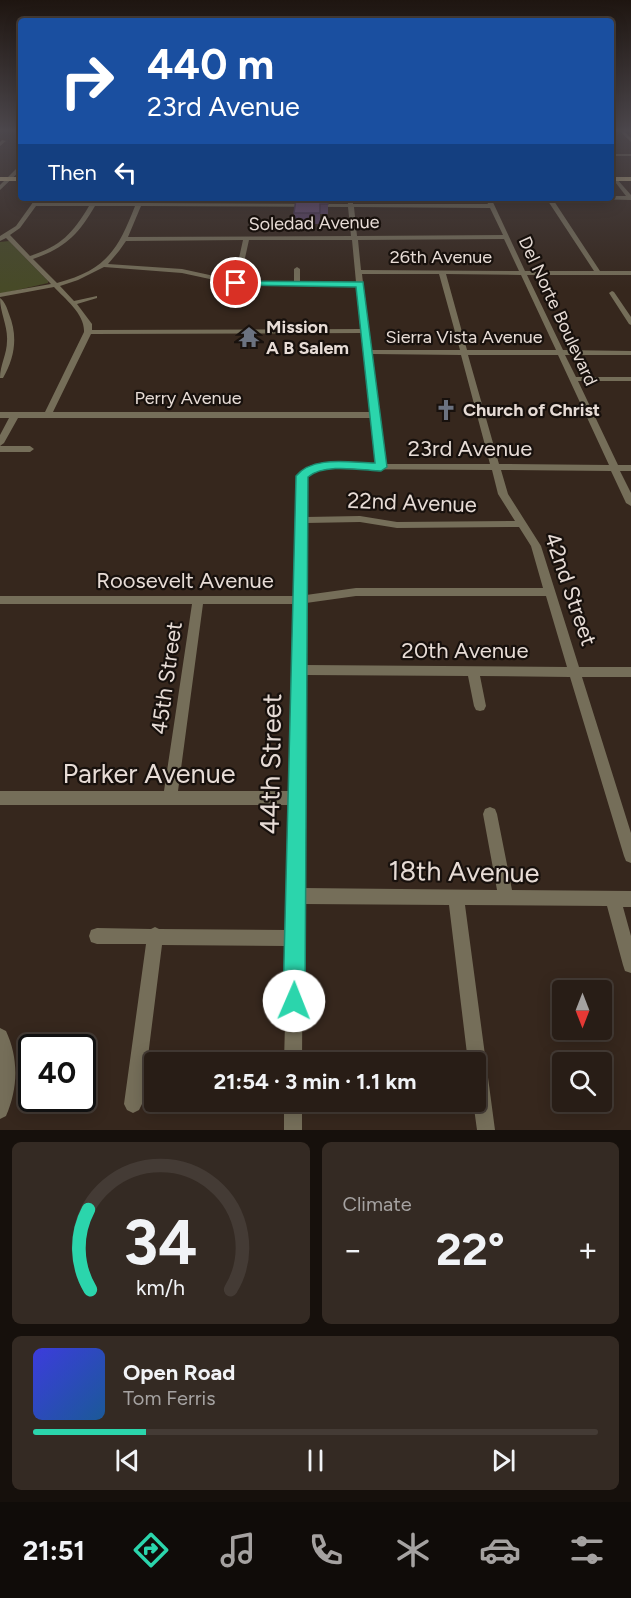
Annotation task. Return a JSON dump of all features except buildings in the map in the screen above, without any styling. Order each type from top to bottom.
[{"type":"street","points":[[616,184],[630,198]]},
{"type":"street","points":[[614,198],[630,198]]},
{"type":"street","points":[[37,201],[18,227],[4,238],[29,258],[86,317],[88,332],[48,415]]},
{"type":"street","points":[[35,204],[140,201],[185,204],[490,202]]},
{"type":"street","points":[[0,295],[54,284],[102,265],[114,254],[140,201]]},
{"type":"street","points":[[551,201],[598,273]]},
{"type":"street","points":[[350,202],[381,467]]},
{"type":"street","name":"Del Norte Boulevard","points":[[490,202],[631,503]]},
{"type":"street","points":[[29,258],[54,249],[72,238],[93,204]]},
{"type":"street","points":[[184,212],[185,204]]},
{"type":"street","points":[[244,212],[249,204]]},
{"type":"street","name":"Soledad Avenue","points":[[122,238],[506,237]]},
{"type":"street","points":[[229,282],[240,267],[246,238]]},
{"type":"street","points":[[102,265],[182,271],[229,282],[360,284]]},
{"type":"street","points":[[297,269],[297,284]]},
{"type":"street","points":[[172,281],[182,271]]},
{"type":"street","name":"26th Avenue","points":[[358,272],[631,273]]},
{"type":"street","name":"42nd Street","points":[[442,272],[505,500],[536,546],[631,856]]},
{"type":"street","points":[[612,293],[631,323]]},
{"type":"street","points":[[73,303],[95,297]]},
{"type":"street","points":[[0,300],[11,324],[13,339],[9,356],[0,376]]},
{"type":"street","points":[[88,332],[366,331]]},
{"type":"street","name":"Sierra Vista Avenue","points":[[368,352],[631,353]]},
{"type":"street","points":[[573,379],[631,379]]},
{"type":"street","name":"Perry Avenue","points":[[0,415],[376,415]]},
{"type":"street","points":[[0,443],[15,415]]},
{"type":"street","points":[[0,449],[30,449]]},
{"type":"street","name":"23rd Avenue","points":[[309,470],[325,466],[631,468]]},
{"type":"street","name":"44th Street","points":[[293,1052],[302,476],[309,470]]},
{"type":"street","name":"22nd Avenue","points":[[301,520],[360,519],[397,525],[522,524]]},
{"type":"street","name":"Roosevelt Avenue","points":[[0,600],[300,600],[356,592],[550,592]]},
{"type":"street","name":"45th Street","points":[[170,798],[198,600]]},
{"type":"street","name":"20th Avenue","points":[[300,670],[631,672]]},
{"type":"street","points":[[473,671],[480,706]]},
{"type":"street","name":"Parker Avenue","points":[[0,798],[298,798]]},
{"type":"street","points":[[490,814],[506,898]]},
{"type":"street","name":"18th Avenue","points":[[296,896],[631,899]]},
{"type":"street","points":[[456,897],[486,1130]]},
{"type":"street","points":[[613,899],[631,965]]},
{"type":"street","points":[[133,1104],[155,935]]},
{"type":"street","points":[[97,936],[295,938]]},
{"type":"street","points":[[0,1037],[7,1057],[8,1074],[0,1110]]},
{"type":"street","points":[[292,1130],[293,1112]]},
{"type":"green space","points":[[9,241],[48,283],[0,294],[0,242]]},
{"type":"place","name":"Mission A B Salem","points":[[249,337]]},
{"type":"place","name":"Church of Christ","points":[[446,410]]},
{"type":"route","points":[[236,283],[360,284],[381,467],[325,466],[309,470],[302,476],[294,1001]]}]
